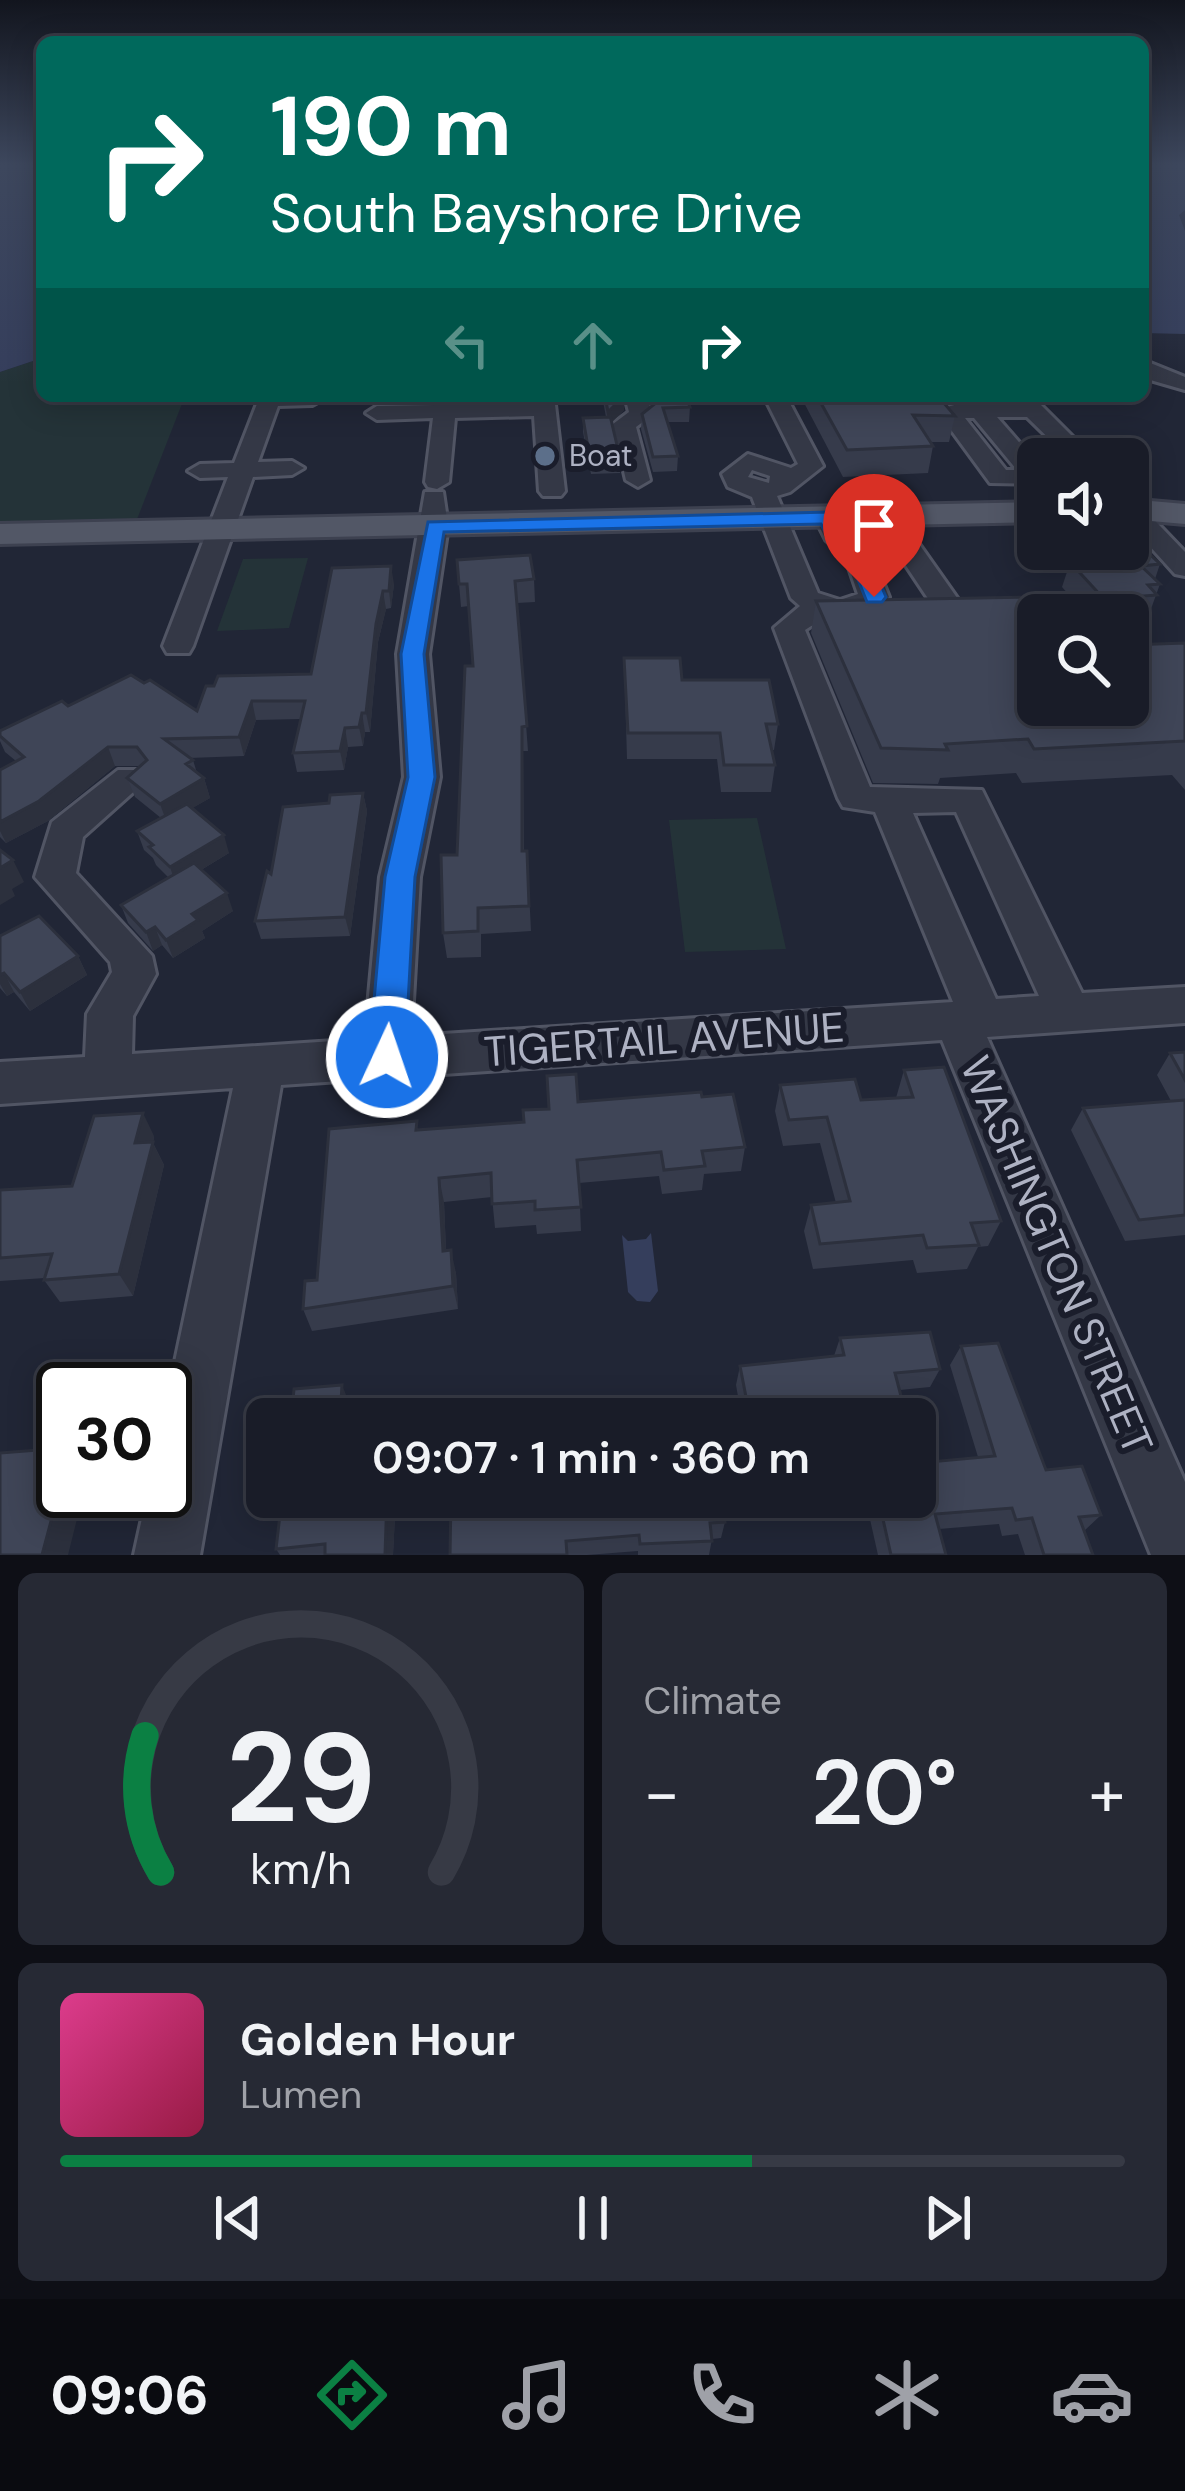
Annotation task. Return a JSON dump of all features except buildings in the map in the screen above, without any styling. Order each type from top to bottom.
[{"type":"main road","points":[[0,534],[223,530],[436,502],[774,498],[829,518],[1017,513]]},
{"type":"main road","points":[[1149,505],[1185,501]]},
{"type":"main road","points":[[1149,510],[1185,514]]},
{"type":"street","points":[[1149,371],[1185,384]]},
{"type":"street","points":[[178,646],[269,402]]},
{"type":"street","points":[[376,413],[445,404],[543,402],[552,491]]},
{"type":"street","points":[[638,402],[641,415],[624,424],[638,480]]},
{"type":"street","points":[[778,402],[811,466],[774,498],[806,598],[843,611],[874,597],[857,552],[836,534],[829,518]]},
{"type":"street","points":[[387,1057],[400,877],[422,777],[412,654],[436,502],[445,404]]},
{"type":"street","points":[[980,411],[1036,476],[999,478],[949,412],[1030,406],[1062,438]]},
{"type":"street","points":[[965,434],[1055,431]]},
{"type":"street","points":[[200,471],[292,468]]},
{"type":"street","points":[[886,516],[956,618]]},
{"type":"street","points":[[1149,530],[1185,568]]},
{"type":"street","points":[[820,606],[789,628],[856,798],[968,799],[1069,1012]]},
{"type":"street","points":[[108,1075],[110,1014],[134,974],[131,956],[55,877],[65,831],[131,778]]},
{"type":"street","name":"WASHINGTON STREET","points":[[889,801],[970,1020],[1184,1555]]},
{"type":"street","name":"TIGERTAIL AVENUE","points":[[0,1083],[1185,1005]]},
{"type":"street","points":[[167,1555],[261,1066]]},
{"type":"shaded area","points":[[36,360],[36,402],[183,402],[136,522],[0,526],[0,372]]},
{"type":"shaded area","points":[[308,558],[289,628],[217,631],[243,559]]},
{"type":"shaded area","points":[[757,818],[786,949],[685,952],[669,820]]},
{"type":"water","points":[[0,238],[36,238],[36,360],[0,372]]},
{"type":"water","points":[[1149,238],[1185,238],[1185,334],[1149,333]]},
{"type":"water","points":[[651,1233],[658,1291],[650,1302],[637,1301],[628,1292],[622,1235],[628,1241],[646,1239]]},
{"type":"place","name":"Boat","points":[[545,456]]},
{"type":"route","points":[[387,1057],[400,877],[422,777],[412,654],[435,526],[829,518],[836,534],[857,552],[874,597]]}]
